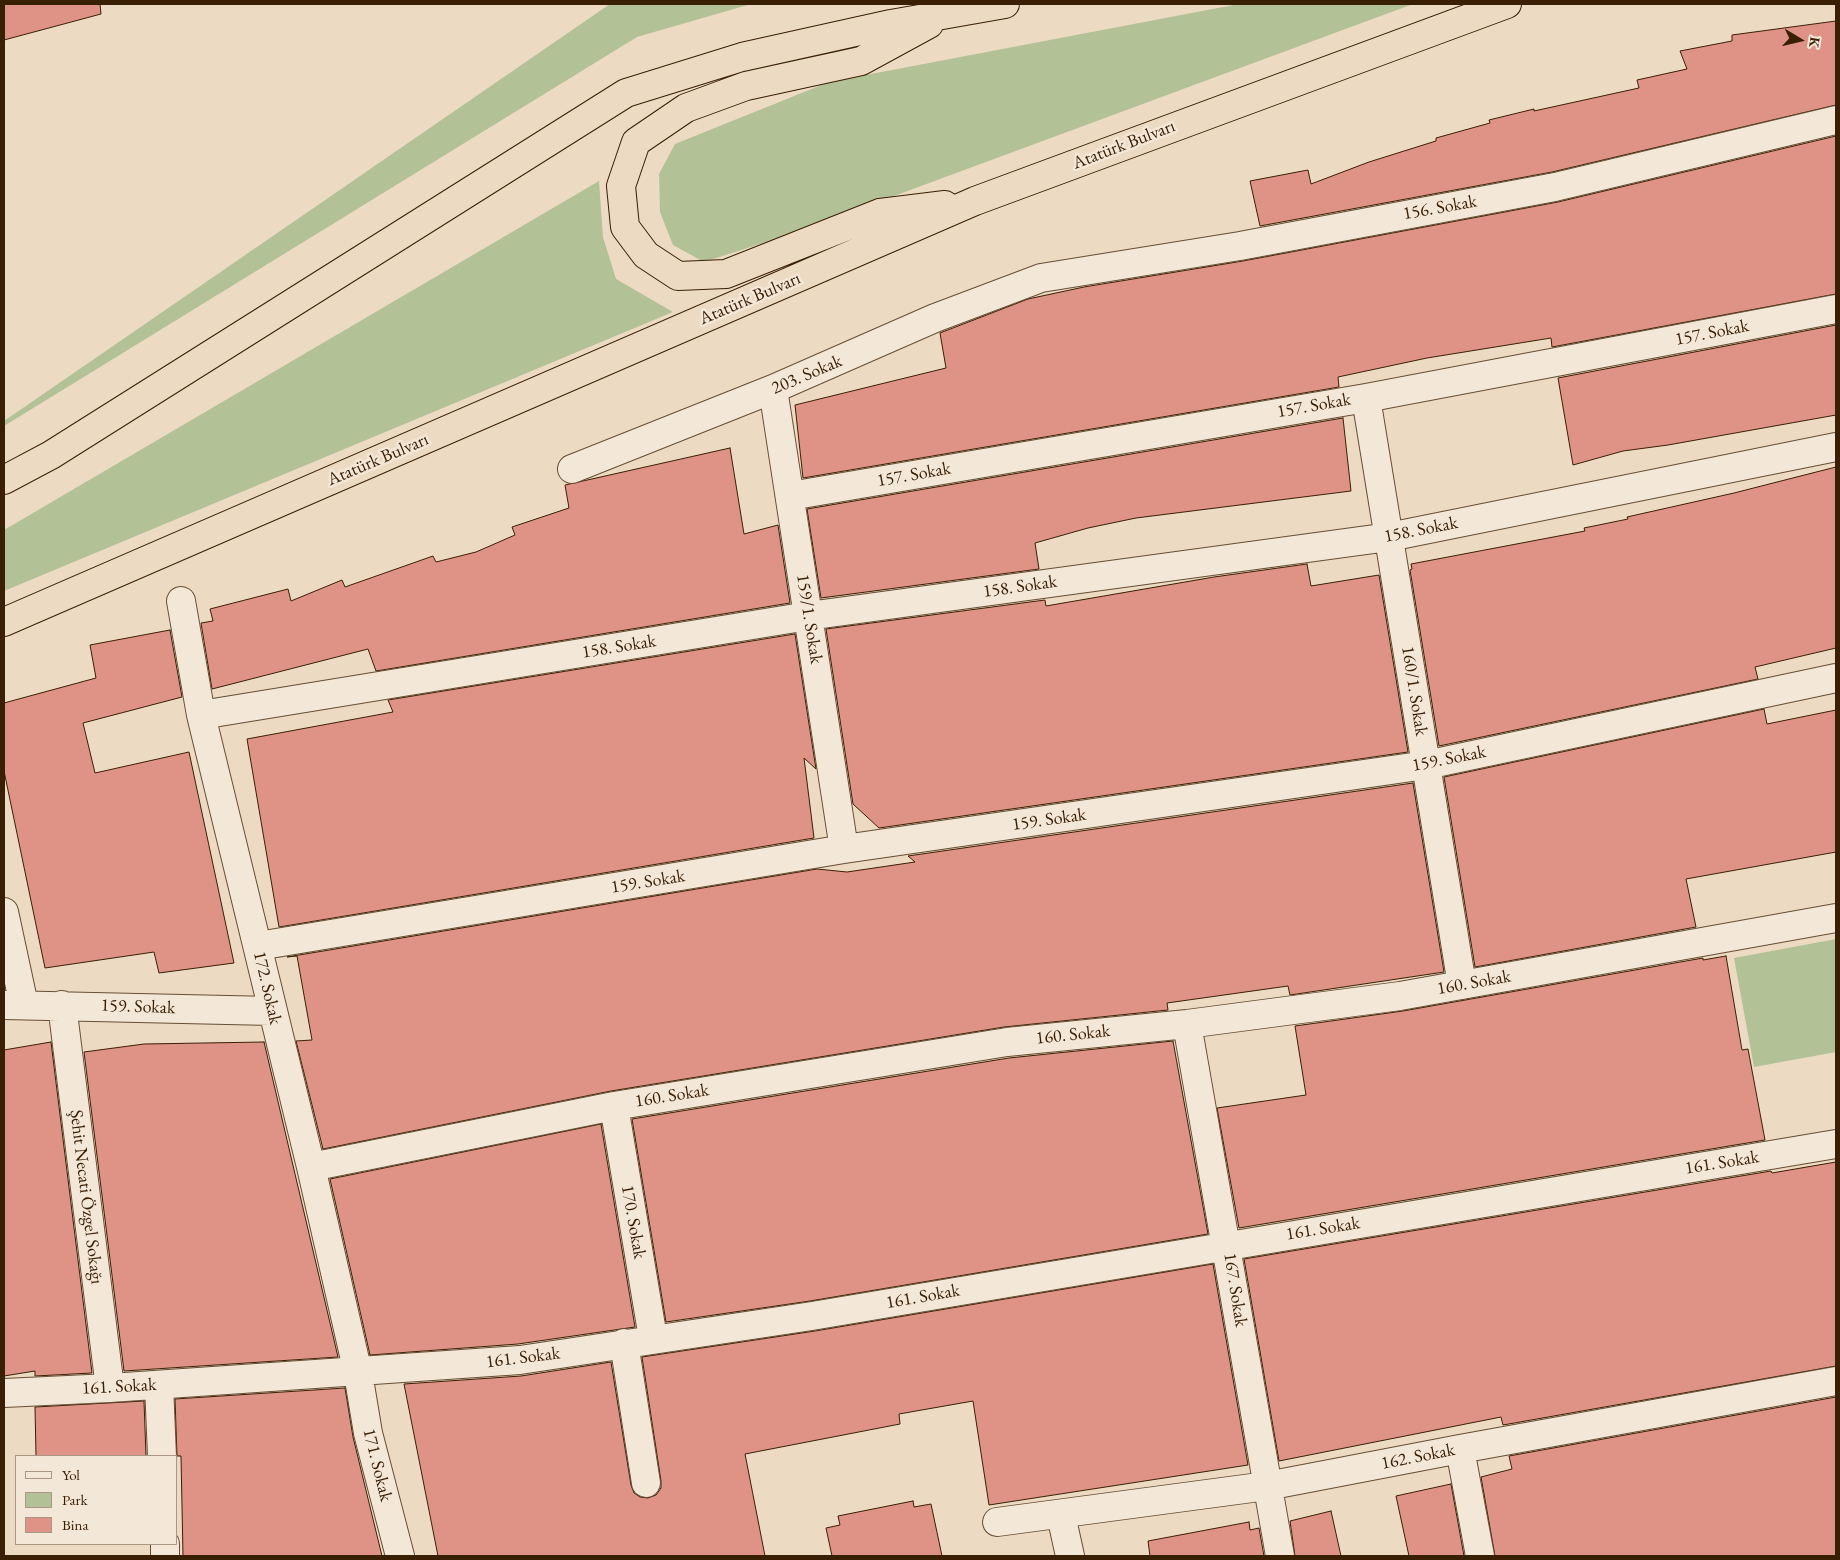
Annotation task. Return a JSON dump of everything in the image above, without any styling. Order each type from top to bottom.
[{"type":"highway","points":[[4,480],[51,455],[626,93],[742,57],[891,24],[1006,4]]},
{"type":"highway","name":"Atatürk Bulvarı","points":[[4,622],[975,201],[1507,4]]},
{"type":"highway","points":[[948,14],[860,61],[746,86],[686,108],[636,142],[621,186],[625,227],[646,255],[678,276],[726,274],[880,213],[975,201]]},
{"type":"street","name":"156. Sokak","points":[[1041,278],[1240,246],[1555,187],[1836,120]]},
{"type":"street","name":"203. Sokak","points":[[572,469],[773,390],[935,318],[1041,278]]},
{"type":"street","name":"157. Sokak","points":[[790,496],[1366,398],[1836,309]]},
{"type":"street","name":"159/1. Sokak","points":[[773,390],[844,849]]},
{"type":"street","name":"160/1. Sokak","points":[[1366,398],[1462,985]]},
{"type":"street","name":"158. Sokak","points":[[201,715],[808,616],[1389,537],[1836,447]]},
{"type":"street","name":"172. Sokak","points":[[181,601],[201,715],[311,1167],[358,1373]]},
{"type":"street","name":"159. Sokak","points":[[258,946],[844,849],[1426,765],[1836,678]]},
{"type":"street","points":[[4,912],[14,1005]]},
{"type":"street","name":"160. Sokak","points":[[311,1167],[614,1106],[1007,1042],[1187,1024],[1400,996],[1836,918]]},
{"type":"street","name":"159. Sokak","points":[[14,1005],[272,1011]]},
{"type":"street","name":"Şehit Necati Özgel Sokağı","points":[[62,1005],[110,1388]]},
{"type":"street","name":"167. Sokak","points":[[1187,1024],[1280,1556]]},
{"type":"street","name":"170. Sokak","points":[[614,1106],[653,1338]]},
{"type":"street","name":"161. Sokak","points":[[4,1393],[358,1373],[520,1360],[653,1338],[812,1316],[1836,1144]]},
{"type":"street","points":[[624,1343],[646,1483]]},
{"type":"street","name":"171. Sokak","points":[[358,1373],[368,1433],[400,1556]]},
{"type":"street","name":"162. Sokak","points":[[997,1522],[1061,1515],[1267,1486],[1836,1381]]},
{"type":"street","points":[[159,1385],[162,1455]]},
{"type":"street","points":[[1460,1449],[1480,1556]]},
{"type":"street","points":[[1061,1515],[1070,1556]]},
{"type":"green space","points":[[610,4],[751,4],[637,37],[4,426],[4,421]]},
{"type":"green space","points":[[1239,4],[1413,4],[794,233],[704,262],[673,245],[660,212],[659,174],[675,144],[829,82]]},
{"type":"green space","points":[[599,181],[603,237],[616,279],[673,312],[4,591],[4,530]]},
{"type":"green space","points":[[1836,939],[1836,1052],[1754,1067],[1734,958]]},
{"type":"building","points":[[4,4],[100,4],[101,14],[4,40]]},
{"type":"building","points":[[1836,21],[1836,105],[1552,172],[1260,226],[1250,181],[1308,170],[1311,184],[1369,162],[1436,141],[1436,138],[1490,123],[1489,120],[1639,88],[1637,80],[1687,69],[1680,51],[1732,41],[1732,35]]},
{"type":"building","points":[[1836,136],[1836,294],[1552,347],[1551,338],[1427,358],[1338,377],[1339,387],[803,478],[795,405],[946,368],[940,333],[1028,299],[1084,287],[1243,261],[1558,202]]},
{"type":"building","points":[[1836,325],[1836,415],[1668,445],[1623,451],[1573,465],[1558,378]]},
{"type":"building","points":[[1343,418],[1351,491],[1136,518],[1088,528],[1035,543],[1039,569],[821,598],[807,509]]},
{"type":"building","points":[[730,448],[744,534],[778,525],[790,603],[376,671],[368,649],[212,689],[201,623],[213,621],[210,609],[288,589],[291,601],[342,580],[345,587],[433,556],[436,562],[476,552],[515,535],[512,527],[569,508],[565,485]]},
{"type":"building","points":[[1836,467],[1836,648],[1755,667],[1758,679],[1439,746],[1410,570],[1412,569],[1411,564],[1585,531],[1584,528],[1628,519],[1627,517],[1734,493]]},
{"type":"building","points":[[1307,564],[1311,586],[1379,575],[1408,752],[879,828],[853,804],[826,629],[1045,600],[1046,606],[1214,577]]},
{"type":"building","points":[[170,630],[182,697],[83,723],[95,773],[189,752],[234,963],[159,973],[154,952],[45,968],[4,771],[4,703],[96,678],[90,645]]},
{"type":"building","points":[[795,634],[816,769],[804,758],[814,838],[279,927],[247,739],[393,712],[388,700]]},
{"type":"building","points":[[1764,709],[1767,724],[1836,710],[1836,852],[1686,879],[1696,927],[1475,967],[1444,777]]},
{"type":"building","points":[[1413,783],[1444,972],[1290,995],[1288,986],[1167,1003],[1168,1010],[1004,1027],[611,1091],[323,1149],[296,1041],[312,1040],[297,956],[287,957],[817,869],[847,872],[915,862],[908,856]]},
{"type":"building","points":[[1726,956],[1742,1050],[1748,1049],[1765,1140],[1239,1228],[1217,1108],[1306,1095],[1295,1026],[1403,1011],[1703,958],[1703,960]]},
{"type":"building","points":[[1173,1041],[1208,1234],[810,1301],[666,1322],[632,1119],[1009,1058]]},
{"type":"building","points":[[51,1042],[92,1373],[35,1376],[35,1371],[4,1376],[4,1050]]},
{"type":"building","points":[[264,1042],[338,1357],[124,1371],[84,1052],[144,1044]]},
{"type":"building","points":[[601,1124],[635,1327],[518,1344],[370,1355],[330,1179]]},
{"type":"building","points":[[1836,1162],[1836,1366],[1503,1425],[1501,1417],[1279,1461],[1244,1259],[1771,1171],[1772,1173]]},
{"type":"building","points":[[1213,1264],[1248,1465],[989,1505],[973,1401],[899,1414],[900,1424],[745,1454],[765,1556],[438,1556],[404,1384],[521,1376],[611,1362],[631,1485],[634,1493],[640,1497],[648,1498],[656,1495],[661,1488],[661,1481],[642,1357],[815,1331]]},
{"type":"building","points":[[345,1388],[353,1437],[382,1556],[183,1556],[181,1456],[177,1455],[175,1399]]},
{"type":"building","points":[[1836,1397],[1836,1556],[1495,1556],[1481,1477],[1512,1469],[1509,1456]]},
{"type":"building","points":[[144,1401],[146,1455],[36,1455],[35,1407]]},
{"type":"building","points":[[1451,1484],[1464,1556],[1409,1556],[1396,1496]]},
{"type":"building","points":[[913,1501],[914,1507],[931,1504],[942,1556],[832,1556],[826,1528],[840,1525],[838,1516]]},
{"type":"building","points":[[1331,1511],[1341,1556],[1295,1556],[1290,1521]]},
{"type":"building","points":[[1249,1522],[1250,1530],[1259,1528],[1264,1556],[1150,1556],[1148,1541]]}]
